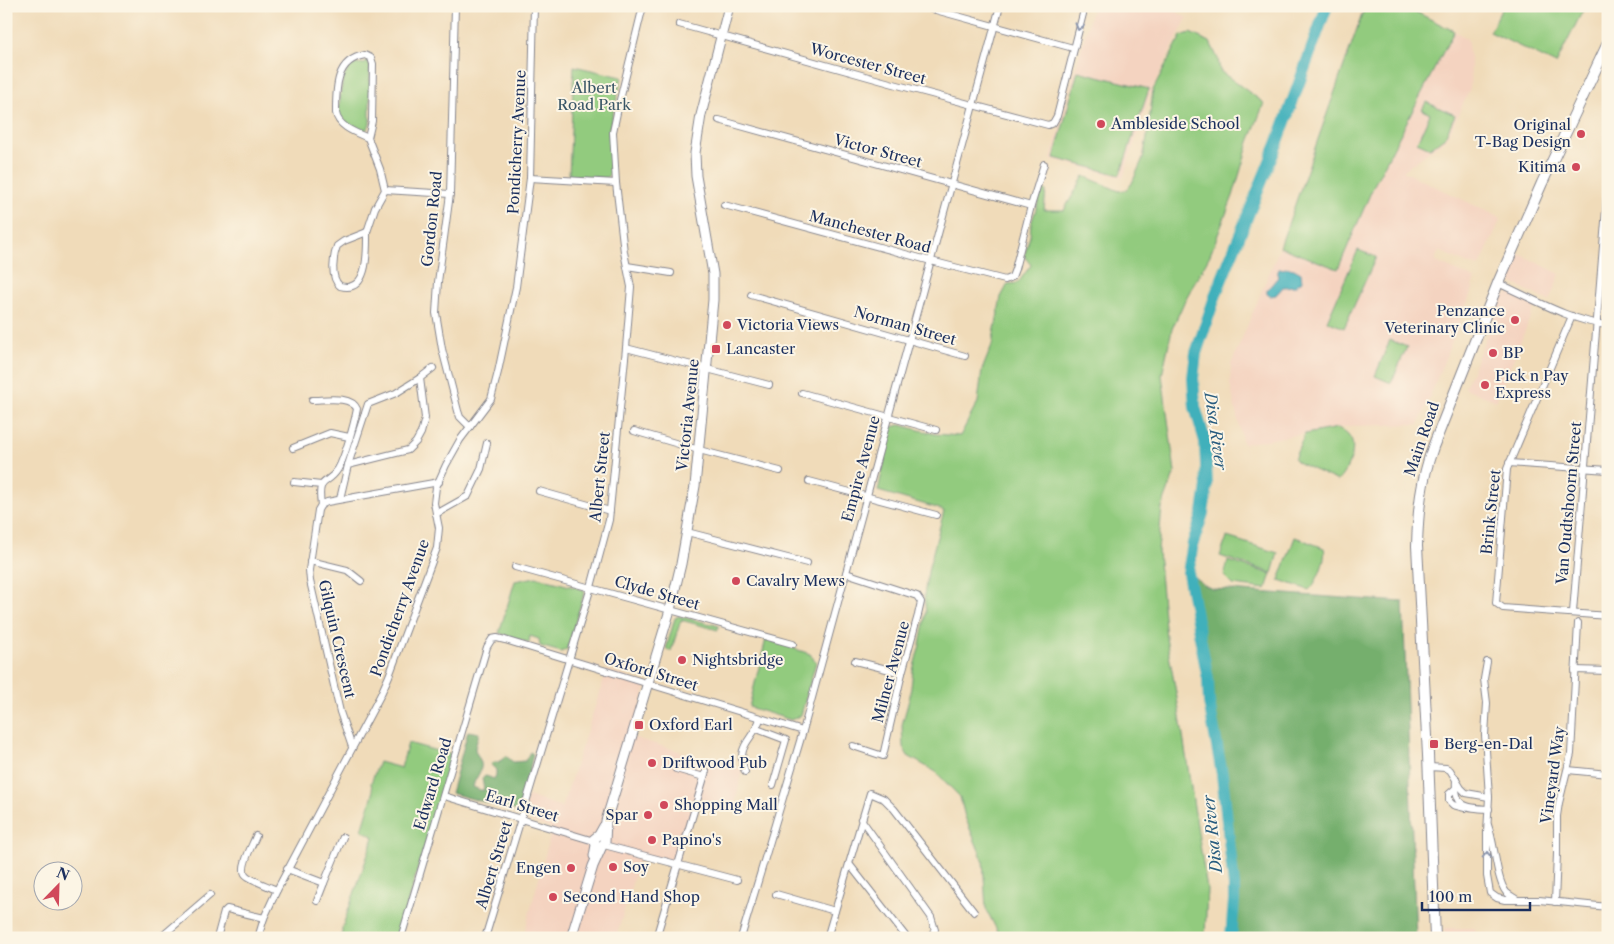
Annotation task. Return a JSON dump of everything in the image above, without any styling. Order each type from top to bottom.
[{"type":"main road","name":"Main Road","points":[[1436,938],[1418,546],[1420,490],[1426,465],[1498,282],[1608,43]]},
{"type":"street","name":"Gordon Road","points":[[455,6],[450,194],[438,282],[436,313],[442,349],[458,411],[460,417],[470,427]]},
{"type":"street","name":"Pondicherry Avenue","points":[[258,938],[264,918],[287,869],[372,712],[389,676],[439,537],[435,494],[439,482],[451,456],[491,399],[497,380],[516,287],[530,178],[534,6]]},
{"type":"street","name":"Albert Street","points":[[485,938],[591,587],[610,511],[631,287],[616,183],[614,123],[643,6]]},
{"type":"street","name":"Victoria Avenue","points":[[571,938],[670,610],[687,532],[699,450],[713,300],[713,274],[696,176],[695,153],[701,115],[729,6]]},
{"type":"street","points":[[921,6],[1073,48],[1085,6]]},
{"type":"street","name":"Empire Avenue","points":[[741,938],[803,732],[1000,6]]},
{"type":"street","name":"Worcester Street","points":[[679,24],[1038,123],[1051,124],[1057,116],[1073,48]]},
{"type":"street","points":[[367,232],[344,241],[337,246],[334,272],[336,282],[340,286],[352,286],[362,277],[367,246],[367,232],[375,208],[385,190],[380,169],[368,138],[372,122],[373,64],[371,58],[365,55],[352,61],[340,72],[337,81],[336,113],[337,118],[342,124],[368,138]]},
{"type":"street","name":"Victor Street","points":[[719,120],[1031,206]]},
{"type":"street","points":[[1031,206],[1044,164]]},
{"type":"street","points":[[530,178],[616,183]]},
{"type":"street","name":"Van Oudtshoorn Street","points":[[1573,612],[1608,185]]},
{"type":"street","points":[[385,190],[450,194]]},
{"type":"street","name":"Manchester Road","points":[[724,205],[931,262],[1005,280],[1010,278],[1015,269],[1031,206]]},
{"type":"street","points":[[627,266],[671,273]]},
{"type":"street","points":[[1498,282],[1572,316],[1596,324],[1608,325]]},
{"type":"street","name":"Norman Street","points":[[751,295],[965,356]]},
{"type":"street","name":"Brink Street","points":[[1572,316],[1509,463],[1505,486],[1496,603],[1503,608],[1573,612]]},
{"type":"street","points":[[626,348],[769,385]]},
{"type":"street","points":[[340,499],[348,465],[368,404],[396,394],[433,368]]},
{"type":"street","points":[[348,465],[408,450],[416,442],[421,433],[424,418],[420,378]]},
{"type":"street","points":[[802,393],[936,430]]},
{"type":"street","points":[[294,482],[321,485],[338,470],[357,412],[355,405],[346,400],[312,400]]},
{"type":"street","points":[[634,431],[780,471]]},
{"type":"street","points":[[293,448],[330,433],[349,437]]},
{"type":"street","points":[[436,514],[468,496],[481,468],[487,444]]},
{"type":"street","points":[[1509,463],[1608,470]]},
{"type":"street","points":[[321,505],[340,499],[439,482]]},
{"type":"street","points":[[809,482],[936,515]]},
{"type":"street","name":"Gilquin Crescent","points":[[321,485],[321,505],[317,514],[310,561],[310,581],[340,712],[352,747]]},
{"type":"street","points":[[539,491],[610,511]]},
{"type":"street","points":[[687,532],[807,563]]},
{"type":"street","points":[[310,561],[347,570],[361,581]]},
{"type":"street","name":"Clyde Street","points":[[515,567],[793,644]]},
{"type":"street","name":"Milner Avenue","points":[[846,573],[917,596],[921,606],[902,673],[882,756],[853,746]]},
{"type":"street","points":[[1573,612],[1608,616]]},
{"type":"street","name":"Vineyard Way","points":[[1555,902],[1558,803],[1571,754],[1578,622]]},
{"type":"street","name":"Oxford Street","points":[[492,639],[499,639],[803,732]]},
{"type":"street","name":"Edward Road","points":[[401,938],[487,647],[492,639]]},
{"type":"street","points":[[854,661],[902,673]]},
{"type":"street","points":[[1487,662],[1484,679],[1487,703],[1485,735],[1489,796],[1488,889],[1492,895],[1505,900],[1516,899],[1608,907]]},
{"type":"street","points":[[1576,670],[1608,671]]},
{"type":"street","points":[[745,772],[741,758],[746,742],[757,729],[760,719]]},
{"type":"street","points":[[757,729],[786,740],[773,784]]},
{"type":"street","points":[[1429,767],[1450,770],[1466,794],[1489,796]]},
{"type":"street","points":[[656,938],[705,774],[676,769]]},
{"type":"street","points":[[1568,770],[1608,774]]},
{"type":"street","points":[[1456,778],[1458,798],[1466,808],[1489,809]]},
{"type":"street","points":[[827,938],[870,794],[884,800],[894,809],[974,912]]},
{"type":"street","name":"Earl Street","points":[[444,796],[678,865],[737,880]]},
{"type":"street","points":[[861,819],[930,917],[935,930],[930,938]]},
{"type":"street","points":[[1488,824],[1492,834],[1502,884],[1507,892],[1516,899]]},
{"type":"street","points":[[256,836],[248,855],[244,872],[248,876],[277,890]]},
{"type":"street","points":[[317,901],[343,837]]},
{"type":"street","points":[[850,865],[906,938]]},
{"type":"street","points":[[287,869],[324,883]]},
{"type":"street","points":[[776,894],[836,911]]},
{"type":"street","points":[[160,938],[210,895]]},
{"type":"street","points":[[217,938],[224,912],[227,909],[264,918]]},
{"type":"shaded area","name":"Ambleside School","points":[[1093,6],[1167,6],[1187,18],[1152,89],[1123,178],[1051,159]]},
{"type":"shaded area","points":[[1364,6],[1405,6],[1467,38],[1471,65],[1470,89],[1447,138],[1403,171],[1501,218],[1480,266],[1466,263],[1439,251],[1434,261],[1475,279],[1419,424],[1350,426],[1243,444],[1230,384],[1231,365],[1280,247]]},
{"type":"shaded area","points":[[1520,254],[1560,274],[1549,301],[1510,282]]},
{"type":"shaded area","points":[[1512,293],[1536,304],[1496,401],[1465,388],[1503,296]]},
{"type":"shaded area","points":[[607,670],[647,684],[632,737],[742,770],[734,810],[699,797],[676,866],[640,856],[616,938],[523,938],[552,829],[521,818],[528,796],[562,807]]},
{"type":"shaded area","points":[[1445,928],[1475,928],[1475,938],[1445,938]]},
{"type":"green space","points":[[1365,6],[1404,6],[1454,31],[1374,185],[1338,269],[1280,247]]},
{"type":"green space","points":[[1503,6],[1585,6],[1556,64],[1490,32]]},
{"type":"green space","points":[[1190,33],[1210,42],[1218,59],[1220,71],[1264,103],[1249,142],[1233,196],[1210,255],[1185,300],[1172,329],[1162,375],[1175,472],[1162,507],[1158,551],[1166,638],[1207,889],[1205,938],[1001,938],[986,909],[983,860],[965,817],[960,797],[936,772],[908,756],[903,747],[902,725],[910,696],[913,670],[926,612],[924,595],[929,567],[944,511],[878,491],[892,427],[900,425],[935,434],[960,436],[978,402],[982,370],[992,345],[1001,297],[1008,284],[1018,283],[1031,265],[1024,256],[1030,236],[1031,224],[1043,188],[1046,191],[1044,210],[1064,210],[1084,176],[1119,191],[1127,190],[1143,158],[1153,90],[1181,36]]},
{"type":"green space","points":[[367,60],[370,65],[370,123],[364,131],[345,124],[339,117],[341,92],[346,74],[356,64],[365,64]]},
{"type":"green space","name":"Albert Road Park","points":[[574,66],[622,77],[609,130],[611,173],[606,178],[569,175]]},
{"type":"green space","points":[[1078,71],[1149,89],[1120,175],[1054,158]]},
{"type":"green space","points":[[1426,102],[1455,115],[1445,137],[1430,148],[1417,142],[1430,114],[1422,110]]},
{"type":"green space","points":[[1358,250],[1376,257],[1344,328],[1327,321]]},
{"type":"green space","points":[[1390,340],[1407,347],[1391,383],[1375,376]]},
{"type":"green space","points":[[1338,428],[1351,439],[1353,450],[1347,467],[1338,481],[1294,459],[1305,434]]},
{"type":"green space","points":[[1227,537],[1278,553],[1272,573],[1220,556]]},
{"type":"green space","points":[[1295,537],[1324,548],[1325,552],[1321,570],[1309,590],[1279,580]]},
{"type":"green space","points":[[1228,561],[1271,574],[1266,589],[1233,585],[1224,576]]},
{"type":"green space","points":[[1188,573],[1213,589],[1403,602],[1416,938],[1231,938],[1234,886],[1222,774],[1209,702],[1208,679]]},
{"type":"green space","points":[[536,577],[585,590],[567,649],[561,652],[540,646],[539,639],[530,636],[529,643],[499,633],[515,581]]},
{"type":"green space","points":[[679,616],[719,626],[718,630],[681,620],[671,651],[666,649],[675,618]]},
{"type":"green space","points":[[766,639],[810,654],[816,662],[801,715],[791,720],[749,707]]},
{"type":"green space","points":[[468,731],[479,733],[475,748],[481,765],[473,787],[480,790],[484,790],[482,778],[486,776],[494,779],[496,775],[496,770],[491,765],[494,762],[499,762],[506,756],[513,762],[525,761],[530,752],[533,754],[525,792],[517,811],[451,793]]},
{"type":"green space","points":[[408,743],[452,755],[397,938],[342,938],[342,928],[374,837],[362,830],[373,794],[371,783],[379,762],[401,768]]},
{"type":"water","points":[[1288,268],[1301,273],[1302,281],[1295,286],[1283,287],[1276,295],[1270,296],[1267,294],[1267,290],[1278,277],[1279,269]]},
{"type":"waterway","name":"Disa River","points":[[1231,938],[1234,886],[1222,774],[1209,702],[1208,679],[1188,573],[1193,543],[1203,513],[1207,486],[1205,441],[1195,407],[1193,378],[1196,353],[1217,291],[1277,144],[1327,6]]},
{"type":"place","name":"Ambleside School","points":[[1101,124]]},
{"type":"place","name":"Original T-Bag Design","points":[[1581,134]]},
{"type":"place","name":"Kitima","points":[[1576,167]]},
{"type":"place","name":"Penzance Veterinary Clinic","points":[[1515,320]]},
{"type":"place","name":"Victoria Views","points":[[727,325]]},
{"type":"place","name":"Lancaster","points":[[716,349]]},
{"type":"place","name":"BP","points":[[1493,353]]},
{"type":"place","name":"Pick n Pay Express","points":[[1485,385]]},
{"type":"place","name":"Cavalry Mews","points":[[736,581]]},
{"type":"place","name":"Nightsbridge","points":[[682,660]]},
{"type":"place","name":"Oxford Earl","points":[[639,725]]},
{"type":"place","name":"Berg-en-Dal","points":[[1434,744]]},
{"type":"place","name":"Driftwood Pub","points":[[652,763]]},
{"type":"place","name":"Shopping Mall","points":[[664,805]]},
{"type":"place","name":"Spar","points":[[648,815]]},
{"type":"place","name":"Papino's","points":[[652,840]]},
{"type":"place","name":"Soy","points":[[613,867]]},
{"type":"place","name":"Engen","points":[[571,868]]},
{"type":"place","name":"Second Hand Shop","points":[[553,897]]}]
